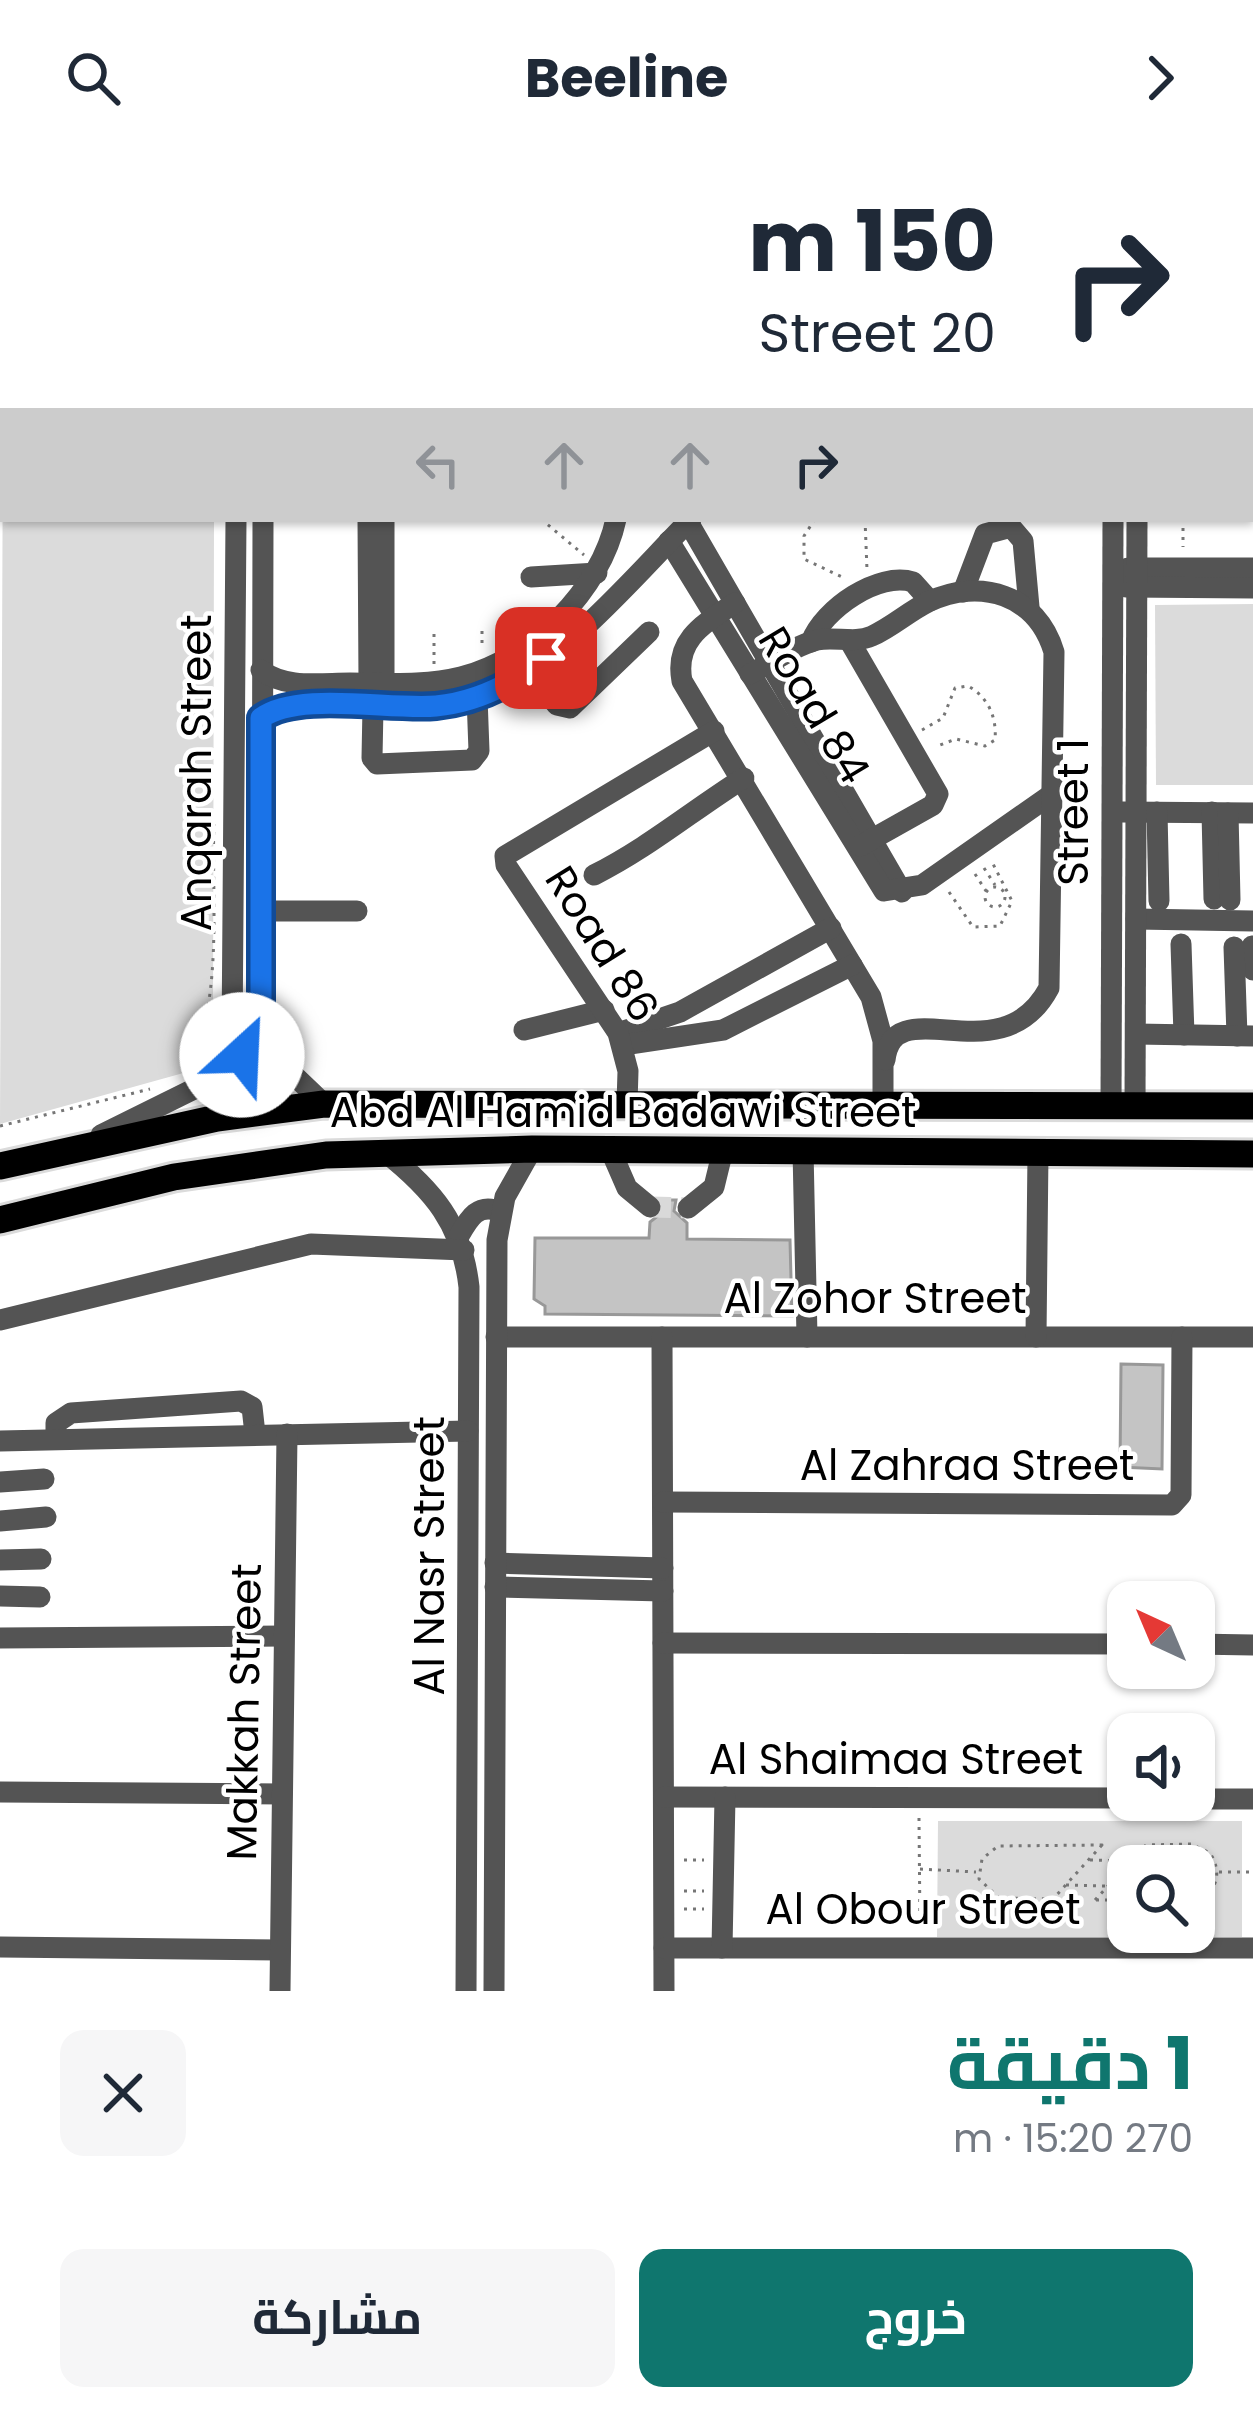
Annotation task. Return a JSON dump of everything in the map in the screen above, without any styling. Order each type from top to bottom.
[{"type":"main road","name":"Abd Al Hamid Badawi Street","points":[[0,1166],[217,1118],[324,1104],[1253,1106]]},
{"type":"main road","name":"Abd Al Hamid Badawi Street","points":[[0,1220],[236,1165],[385,1152],[1253,1154]]},
{"type":"street","name":"Anqarah Street","points":[[232,1041],[236,522]]},
{"type":"street","name":"Anqarah Street","points":[[263,522],[261,911],[266,1037]]},
{"type":"street","points":[[368,522],[377,683]]},
{"type":"street","points":[[377,683],[384,522]]},
{"type":"street","points":[[261,718],[287,705],[433,706],[478,698],[529,671],[569,623],[598,570],[615,522]]},
{"type":"street","points":[[261,670],[288,683],[377,683],[434,681],[497,663],[569,623],[688,522]]},
{"type":"street","name":"Road 84","points":[[691,522],[725,609],[864,844],[884,891],[902,892],[939,874],[1052,794]]},
{"type":"street","name":"Street 1","points":[[1114,522],[1125,578],[1146,811],[1136,919],[1136,1034],[1123,1106]]},
{"type":"street","name":"Street 1","points":[[1123,1106],[1112,812],[1125,578],[1136,522]]},
{"type":"street","points":[[883,1105],[886,1048],[902,1029],[914,1025],[958,1034],[991,1032],[1020,1022],[1042,1001],[1053,973],[1054,652],[1029,608],[1024,541],[1011,527],[985,534],[963,592]]},
{"type":"street","name":"Road 84","points":[[669,541],[725,609]]},
{"type":"street","points":[[1125,578],[1183,568],[1253,568]]},
{"type":"street","points":[[531,577],[598,570]]},
{"type":"street","points":[[1125,578],[1253,588]]},
{"type":"street","points":[[811,642],[826,616],[869,591],[905,579],[930,601]]},
{"type":"street","points":[[760,669],[811,642],[871,636],[930,601],[963,592],[998,593],[1029,608]]},
{"type":"street","points":[[725,609],[690,636],[680,669],[877,1012],[885,1060]]},
{"type":"street","points":[[529,671],[557,705],[570,708],[649,632]]},
{"type":"street","points":[[849,640],[937,790],[936,802],[864,844]]},
{"type":"street","points":[[373,707],[372,755],[377,764],[472,760],[479,754],[478,698]]},
{"type":"street","name":"Road 86","points":[[627,1105],[620,1039],[506,865],[505,856],[714,731]]},
{"type":"street","points":[[594,875],[649,847],[681,818],[744,778]]},
{"type":"street","points":[[1146,811],[1159,901]]},
{"type":"street","points":[[1112,812],[1253,813]]},
{"type":"street","points":[[1220,813],[1222,899]]},
{"type":"street","points":[[261,911],[357,911]]},
{"type":"street","points":[[1136,919],[1253,921]]},
{"type":"street","points":[[620,1039],[680,1012],[831,928]]},
{"type":"street","points":[[1181,944],[1184,1035]]},
{"type":"street","points":[[1136,1034],[1245,1036],[1243,946]]},
{"type":"street","points":[[1243,946],[1253,970]]},
{"type":"street","points":[[620,1039],[723,1030],[852,965]]},
{"type":"street","points":[[524,1030],[604,1010]]},
{"type":"street","points":[[232,1041],[236,1050],[251,1057],[260,1053],[266,1037]]},
{"type":"street","points":[[266,1037],[289,1073],[324,1104]]},
{"type":"street","points":[[70,1150],[204,1084],[218,1071],[232,1041]]},
{"type":"street","name":"Al Nasr Street","points":[[494,1991],[496,1337],[501,1212],[532,1149]]},
{"type":"street","points":[[610,1149],[627,1188],[650,1207]]},
{"type":"street","points":[[688,1208],[714,1186],[724,1150]]},
{"type":"street","points":[[802,1150],[807,1337]]},
{"type":"street","points":[[385,1152],[430,1190],[461,1243]]},
{"type":"street","points":[[1036,1337],[1038,1152]]},
{"type":"street","points":[[461,1243],[474,1213],[487,1208],[501,1212]]},
{"type":"street","points":[[0,1320],[310,1244],[461,1243]]},
{"type":"street","name":"Al Nasr Street","points":[[461,1243],[468,1431],[466,1991]]},
{"type":"street","name":"Al Zohor Street","points":[[496,1337],[1253,1337]]},
{"type":"street","points":[[662,1337],[664,1991]]},
{"type":"street","name":"Al Zahraa Street","points":[[663,1502],[1172,1504],[1181,1495],[1183,1337]]},
{"type":"street","points":[[56,1437],[56,1423],[71,1414],[241,1401],[252,1407],[255,1434]]},
{"type":"street","points":[[0,1441],[468,1431]]},
{"type":"street","name":"Makkah Street","points":[[280,1991],[287,1434]]},
{"type":"street","points":[[0,1482],[44,1478]]},
{"type":"street","points":[[0,1521],[46,1517]]},
{"type":"street","points":[[0,1560],[41,1559]]},
{"type":"street","points":[[495,1563],[663,1580]]},
{"type":"street","points":[[495,1587],[663,1580]]},
{"type":"street","points":[[0,1596],[40,1597]]},
{"type":"street","points":[[0,1638],[284,1636]]},
{"type":"street","points":[[663,1643],[1107,1644]]},
{"type":"street","points":[[1215,1644],[1253,1645]]},
{"type":"street","points":[[0,1792],[282,1794]]},
{"type":"street","name":"Al Shaimaa Street","points":[[664,1797],[1107,1798]]},
{"type":"street","points":[[722,1948],[724,1797]]},
{"type":"street","points":[[1215,1799],[1253,1799]]},
{"type":"street","points":[[0,1947],[280,1950]]},
{"type":"street","name":"Al Obour Street","points":[[664,1948],[1253,1948]]},
{"type":"path","points":[[544,522],[598,570]]},
{"type":"path","points":[[813,522],[804,536],[804,560],[869,591]]},
{"type":"path","points":[[865,522],[869,591]]},
{"type":"path","points":[[1183,522],[1183,568]]},
{"type":"path","points":[[434,630],[434,681]]},
{"type":"path","points":[[961,686],[974,688],[988,704],[995,723],[990,744],[979,747],[956,739],[912,747],[943,718],[951,693],[961,686]]},
{"type":"path","points":[[178,1082],[197,1054],[208,1018],[214,805]]},
{"type":"path","points":[[939,874],[968,922],[987,930],[1000,926],[1012,901],[973,851]]},
{"type":"path","points":[[973,851],[995,886],[1005,891],[1001,906],[986,902],[973,851]]},
{"type":"path","points":[[986,892],[995,886]]},
{"type":"path","points":[[0,1126],[156,1087]]},
{"type":"path","points":[[919,1798],[920,1948]]},
{"type":"path","points":[[1102,1845],[1088,1860],[1054,1899],[1000,1898],[986,1891],[978,1872],[982,1859],[998,1846],[1102,1845]]},
{"type":"path","points":[[1146,1845],[1193,1845]]},
{"type":"path","points":[[664,1860],[724,1859]]},
{"type":"path","points":[[1088,1860],[1107,1861]]},
{"type":"path","points":[[1215,1865],[1215,1879]]},
{"type":"path","points":[[919,1868],[978,1872]]},
{"type":"path","points":[[1218,1872],[1253,1872]]},
{"type":"path","points":[[1066,1885],[1106,1886]]},
{"type":"path","points":[[1106,1886],[1095,1900],[1107,1900]]},
{"type":"path","points":[[664,1900],[723,1900]]},
{"type":"path","points":[[664,1900],[723,1900]]},
{"type":"shaded area","points":[[3,522],[214,522],[213,1024],[208,1049],[187,1072],[0,1124]]},
{"type":"shaded area","points":[[1253,604],[1253,785],[1156,785],[1155,605]]},
{"type":"shaded area","points":[[938,1821],[1242,1821],[1242,1937],[1215,1937],[1215,1845],[1107,1845],[1107,1937],[937,1937]]},
{"type":"building","points":[[663,1200],[676,1200],[674,1211],[687,1223],[687,1239],[790,1240],[792,1316],[545,1314],[545,1306],[534,1299],[535,1238],[649,1238],[650,1222],[664,1211]]},
{"type":"building","points":[[1121,1364],[1163,1365],[1162,1469],[1120,1467]]},
{"type":"tunnel","points":[[650,1207],[688,1208]]},
{"type":"route","points":[[242,1055],[260,1053],[266,1037],[261,1007],[261,718],[287,705],[450,704],[493,692],[546,658]]}]
